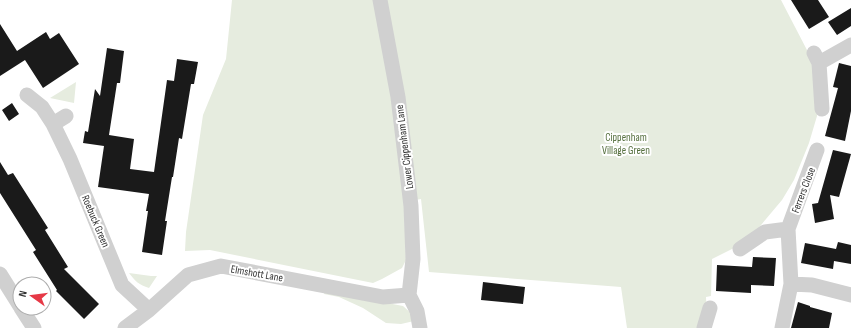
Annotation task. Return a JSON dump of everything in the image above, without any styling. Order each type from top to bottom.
[{"type":"street","name":"Lower Cippenham Lane","points":[[380,0],[398,97],[411,206],[413,259],[409,295]]},
{"type":"street","points":[[822,109],[816,58],[851,45]]},
{"type":"street","name":"Roebuck Green","points":[[28,95],[60,120],[70,159],[122,285],[149,310]]},
{"type":"street","name":"Ferrers Close","points":[[782,328],[791,284],[788,229],[817,150]]},
{"type":"street","points":[[740,249],[766,232],[788,229]]},
{"type":"street","name":"Elmshott Lane","points":[[125,328],[149,310],[188,275],[222,266],[383,297],[409,295]]},
{"type":"street","points":[[0,274],[12,293]]},
{"type":"street","points":[[791,284],[812,285],[851,295]]},
{"type":"street","points":[[409,295],[417,311],[420,328]]},
{"type":"street","points":[[704,328],[710,308]]},
{"type":"street","points":[[27,316],[34,328]]},
{"type":"green space","name":"Cippenham Village Green","points":[[232,0],[781,0],[808,52],[815,73],[817,116],[809,143],[794,180],[782,200],[756,231],[734,248],[712,259],[711,296],[706,297],[706,328],[627,328],[621,287],[429,272],[421,199],[404,202],[406,260],[402,268],[373,283],[210,250],[185,251],[186,232],[203,115],[226,59]]},
{"type":"green space","points":[[76,82],[74,103],[50,98]]},
{"type":"green space","points":[[129,273],[157,276],[149,288],[142,286]]},
{"type":"green space","points":[[325,291],[403,306],[413,315],[414,321],[401,324],[386,323],[363,308],[339,297],[324,294]]},
{"type":"building","points":[[791,0],[818,0],[829,17],[809,29]]},
{"type":"building","points":[[851,8],[851,26],[837,35],[828,22]]},
{"type":"building","points":[[0,24],[17,51],[46,32],[50,39],[59,33],[79,64],[43,88],[25,60],[0,76]]},
{"type":"building","points":[[107,48],[124,51],[120,83],[117,83],[109,135],[134,139],[130,169],[154,172],[167,80],[174,81],[177,59],[198,62],[194,84],[191,84],[182,139],[179,138],[165,221],[167,221],[162,255],[142,252],[149,194],[98,187],[104,146],[83,143],[85,131],[88,132],[95,89],[100,96]]},
{"type":"building","points":[[839,63],[851,66],[851,111],[845,141],[825,136],[838,88],[833,87]]},
{"type":"building","points":[[12,103],[19,114],[9,121],[2,110]]},
{"type":"building","points":[[833,150],[851,154],[839,197],[830,195],[834,219],[815,223],[812,204],[818,203]]},
{"type":"building","points":[[0,162],[8,175],[13,173],[48,228],[45,230],[68,267],[64,269],[99,304],[84,319],[56,291],[57,290],[52,282],[52,276],[48,276],[33,252],[36,250],[0,193]]},
{"type":"building","points":[[838,242],[851,245],[851,264],[834,261],[833,269],[801,263],[805,243],[836,249]]},
{"type":"building","points":[[753,257],[776,258],[774,286],[751,285],[751,293],[716,291],[717,265],[752,267]]},
{"type":"building","points":[[483,282],[525,287],[523,304],[481,300]]},
{"type":"building","points":[[798,302],[832,313],[829,328],[791,328]]}]
